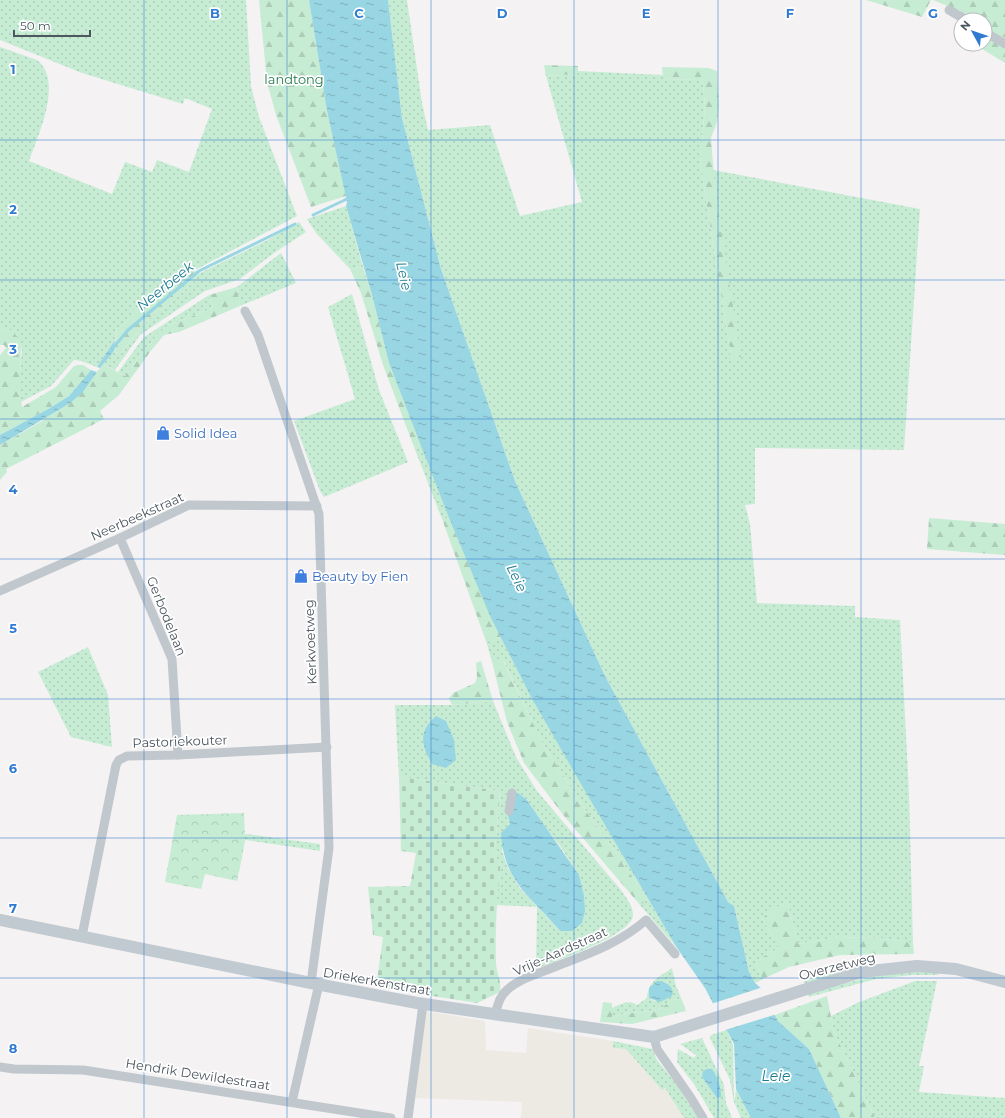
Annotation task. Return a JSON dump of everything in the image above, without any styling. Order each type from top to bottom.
[{"type":"street","points":[[949,10],[953,12]]},
{"type":"street","points":[[993,37],[1005,44]]},
{"type":"street","name":"Kerkvoetweg","points":[[246,311],[258,335],[317,506],[327,747],[328,866],[315,984],[292,1102]]},
{"type":"street","name":"Neerbeekstraat","points":[[0,591],[120,538],[189,505],[317,506]]},
{"type":"street","name":"Gerbodelaan","points":[[120,538],[172,659],[178,755]]},
{"type":"street","name":"Pastoriekouter","points":[[82,936],[116,765],[119,760],[127,756],[178,755],[327,747]]},
{"type":"street","points":[[509,811],[512,793]]},
{"type":"street","name":"Driekerkenstraat","points":[[0,920],[315,984],[423,1004],[654,1037],[748,1006]]},
{"type":"street","name":"Vrije-Aardstraat","points":[[495,1014],[499,1000],[507,990],[529,977],[598,951],[630,933],[646,920],[675,954]]},
{"type":"street","name":"Overzetweg","points":[[748,1006],[861,972],[917,966],[956,969],[1005,982]]},
{"type":"street","points":[[408,1118],[423,1004]]},
{"type":"street","points":[[654,1037],[656,1048],[703,1118]]},
{"type":"street","name":"Hendrik Dewildestraat","points":[[0,1067],[14,1069],[83,1070],[391,1118]]},
{"type":"shaded area","points":[[425,1011],[485,1021],[486,1050],[526,1053],[528,1028],[613,1041],[613,1048],[626,1049],[662,1090],[665,1088],[684,1118],[521,1118],[522,1102],[415,1098]]},
{"type":"green space","points":[[0,0],[246,0],[251,86],[259,117],[297,216],[195,270],[187,268],[169,278],[159,296],[143,299],[127,321],[117,329],[115,340],[97,367],[74,360],[51,386],[21,402],[19,386],[22,349],[10,330],[0,328],[0,47],[37,60],[45,69],[49,94],[43,123],[29,161],[112,194],[125,162],[152,172],[157,160],[189,172],[212,109],[185,98],[183,104],[82,73],[0,40]]},
{"type":"green space","name":"landtong","points":[[259,0],[309,0],[327,111],[346,196],[311,207],[276,115],[267,82]]},
{"type":"green space","points":[[388,0],[407,0],[422,103],[428,130],[490,125],[520,216],[582,202],[546,76],[578,74],[578,71],[663,75],[664,79],[698,80],[703,84],[705,107],[700,162],[732,362],[713,170],[920,209],[904,450],[755,448],[755,504],[745,505],[750,524],[757,603],[855,606],[855,617],[900,620],[909,793],[913,943],[878,938],[838,937],[798,944],[787,900],[762,918],[779,948],[755,961],[763,979],[755,983],[749,972],[734,906],[728,902],[605,676],[515,481],[441,269],[402,118]]},
{"type":"green space","points":[[866,0],[931,0],[922,17]]},
{"type":"green space","points":[[933,0],[1005,0],[1005,63],[987,52],[993,52],[993,12],[962,12]]},
{"type":"green space","points":[[544,65],[578,66],[578,74],[546,76]]},
{"type":"green space","points":[[662,67],[709,68],[717,71],[719,107],[717,122],[711,138],[715,189],[741,359],[732,362],[700,162],[705,107],[703,84],[698,80],[663,79]]},
{"type":"green space","points":[[346,206],[363,267],[350,269],[316,233],[307,219]]},
{"type":"green space","points":[[299,222],[306,232],[274,253],[240,279],[205,291],[140,335],[115,370],[103,364],[114,351],[120,355],[143,325],[157,311],[169,305],[194,281],[196,275],[266,241]]},
{"type":"green space","points":[[281,253],[296,283],[240,306],[237,287]]},
{"type":"green space","points":[[363,267],[372,295],[389,363],[421,444],[414,447],[383,365],[361,293],[350,269]]},
{"type":"green space","points":[[187,268],[195,270],[196,275],[194,281],[169,305],[157,311],[143,325],[120,355],[114,351],[117,329],[127,321],[139,301],[159,296],[173,275]]},
{"type":"green space","points":[[237,287],[240,306],[179,332],[164,335],[119,395],[100,411],[104,419],[6,469],[7,472],[0,480],[0,445],[42,421],[93,377],[103,364],[125,376],[157,335],[167,326],[213,308],[209,295]]},
{"type":"green space","points":[[352,294],[379,390],[408,462],[324,497],[320,491],[294,421],[355,399],[328,307]]},
{"type":"green space","points":[[209,295],[213,308],[167,326],[157,335],[125,376],[118,372],[144,337]]},
{"type":"green space","points":[[0,328],[7,329],[12,332],[21,342],[20,393],[22,407],[56,387],[73,367],[83,365],[91,370],[69,396],[0,435],[0,355],[6,348],[4,345],[0,345]]},
{"type":"green space","points":[[421,444],[449,518],[442,519],[414,447]]},
{"type":"green space","points":[[449,518],[501,637],[487,644],[442,519]]},
{"type":"green space","points":[[929,518],[1005,524],[1005,555],[927,549]]},
{"type":"green space","points":[[501,637],[531,697],[677,948],[640,905],[648,899],[584,808],[543,744],[504,662],[492,662],[487,644]]},
{"type":"green space","points":[[88,647],[108,695],[112,747],[71,737],[38,672]]},
{"type":"green space","points":[[498,660],[503,661],[543,744],[584,808],[648,899],[640,905],[564,816],[524,763],[507,722],[492,662]]},
{"type":"green space","points":[[481,661],[493,701],[452,705],[449,698],[453,693],[475,683],[477,677],[476,663]]},
{"type":"green space","points":[[493,701],[516,757],[537,791],[621,890],[629,902],[633,915],[630,923],[621,931],[575,954],[536,969],[537,907],[496,905],[501,861],[494,859],[500,791],[399,777],[395,705],[452,705]],"holes":[[[507,811],[544,826],[560,846],[579,875],[560,931],[519,887],[508,868],[502,851],[510,824]]]},
{"type":"green space","points":[[399,777],[500,791],[494,859],[501,861],[497,899],[496,937],[496,966],[500,984],[500,992],[477,1003],[376,987],[383,937],[373,935],[368,887],[410,886],[416,853],[401,851]]},
{"type":"green space","points":[[244,813],[245,840],[237,881],[205,874],[201,889],[165,882],[177,815]]},
{"type":"green space","points":[[246,834],[320,844],[320,851],[245,840],[239,872],[235,871],[240,840]]},
{"type":"green space","points":[[787,900],[798,944],[838,937],[878,938],[913,943],[914,954],[840,955],[789,967],[763,979],[755,961],[779,948],[762,918]]},
{"type":"green space","points":[[849,967],[851,969],[805,984],[804,981]]},
{"type":"green space","points":[[672,968],[676,986],[682,1000],[672,999],[663,1007],[654,1011],[622,1014],[612,1019],[612,1008],[628,1002],[637,1005],[647,998],[652,983]],"holes":[[[666,982],[670,987],[655,1001],[651,1000]]]},
{"type":"green space","points":[[910,972],[939,972],[938,975],[912,975],[876,979],[809,997],[808,994],[870,977]]},
{"type":"green space","points":[[915,981],[937,981],[919,1066],[924,1066],[919,1092],[1005,1098],[1005,1118],[875,1118],[834,1032],[831,1016],[857,1003]]},
{"type":"green space","points":[[827,996],[834,1032],[875,1118],[841,1118],[809,1049],[778,1021],[775,1015]]},
{"type":"green space","points":[[672,999],[682,1000],[686,1011],[632,1024],[600,1022],[603,1002],[612,1003],[612,1019],[622,1014],[654,1011],[663,1007]]},
{"type":"green space","points":[[727,1030],[733,1045],[734,1098],[736,1089],[751,1118],[741,1118],[734,1102],[730,1080],[710,1038],[711,1035]]},
{"type":"green space","points":[[702,1038],[724,1085],[726,1103],[732,1118],[714,1118],[694,1084],[677,1062],[678,1049],[694,1058],[696,1055],[680,1044]]},
{"type":"green space","points":[[613,1041],[652,1049],[657,1060],[678,1086],[698,1118],[684,1118],[665,1088],[662,1090],[626,1049],[613,1048]]},
{"type":"water","name":"Leie","points":[[309,0],[388,0],[402,118],[441,269],[515,481],[605,676],[728,902],[734,906],[749,972],[755,983],[761,988],[778,1021],[809,1049],[841,1118],[751,1118],[736,1089],[734,1044],[705,988],[677,948],[581,784],[531,697],[490,616],[449,518],[389,363],[372,295],[346,206],[347,202],[327,111]]},
{"type":"water","points":[[115,340],[114,351],[100,368],[97,367]]},
{"type":"water","points":[[91,370],[97,372],[82,393],[70,403],[0,445],[0,435],[69,396]]},
{"type":"water","points":[[436,716],[446,721],[454,740],[456,760],[446,768],[432,764],[425,750],[423,738],[424,733],[426,727]]},
{"type":"water","points":[[510,793],[518,793],[526,799],[579,875],[584,896],[585,911],[582,923],[572,931],[560,931],[521,888],[513,877],[507,864],[503,850],[501,833],[510,824],[507,811]]},
{"type":"water","points":[[657,981],[664,982],[669,985],[673,993],[672,996],[660,1002],[649,998],[649,988]]},
{"type":"water","points":[[712,1069],[716,1076],[720,1086],[721,1097],[717,1098],[702,1077],[703,1071]]},
{"type":"pier","points":[[763,987],[777,1014],[725,1030],[711,1004]]},
{"type":"waterway","name":"Neerbeek","points":[[313,215],[349,198]]},
{"type":"waterway","name":"Neerbeek","points":[[113,348],[128,330],[199,271],[295,224]]},
{"type":"place","name":"Solid Idea","points":[[163,433]]},
{"type":"place","name":"Beauty by Fien","points":[[301,576]]}]
